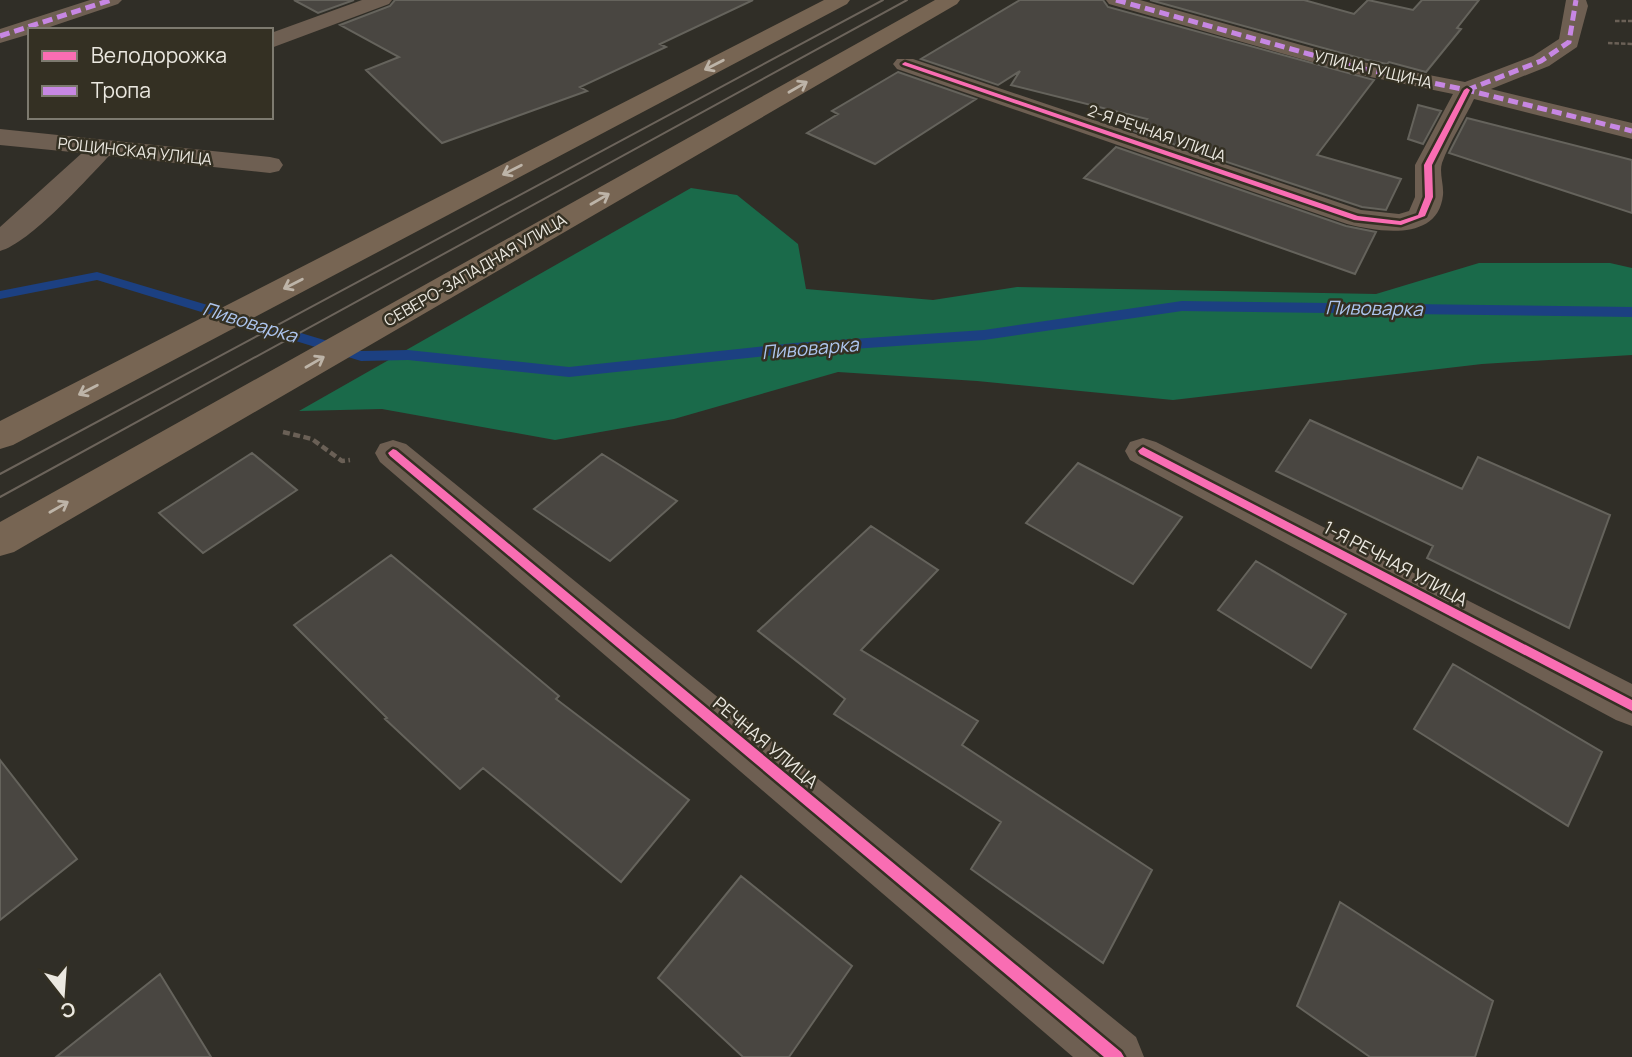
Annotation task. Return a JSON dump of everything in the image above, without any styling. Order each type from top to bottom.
[{"type":"main road","points":[[0,436],[840,0]]},
{"type":"main road","name":"СЕВЕРО-ЗАПАДНАЯ УЛИЦА","points":[[0,541],[950,0]]},
{"type":"street","points":[[0,36],[111,0]]},
{"type":"street","points":[[273,40],[382,0]]},
{"type":"street","name":"УЛИЦА ГУЩИНА","points":[[1116,0],[1359,68],[1467,90],[1632,131]]},
{"type":"street","points":[[1467,90],[1541,61],[1569,42],[1576,0]]},
{"type":"street","name":"2-Я РЕЧНАЯ УЛИЦА","points":[[905,64],[1357,218],[1401,223],[1421,216],[1429,197],[1428,164],[1467,90]]},
{"type":"street","points":[[5,137],[60,119]]},
{"type":"street","name":"РОЩИНСКАЯ УЛИЦА","points":[[5,137],[270,165]]},
{"type":"street","points":[[0,242],[43,206],[104,147]]},
{"type":"street","name":"1-Я РЕЧНАЯ УЛИЦА","points":[[1143,451],[1632,706]]},
{"type":"street","name":"РЕЧНАЯ УЛИЦА","points":[[393,453],[1116,1057]]},
{"type":"path","points":[[282,432],[312,439],[342,461],[393,453]]},
{"type":"green space","points":[[691,188],[737,195],[798,244],[806,289],[933,300],[1017,287],[1376,294],[1479,263],[1610,263],[1632,268],[1632,355],[1482,364],[1173,400],[977,381],[838,372],[674,419],[555,440],[382,409],[299,411]]},
{"type":"building","points":[[294,0],[354,0],[318,13]]},
{"type":"building","points":[[395,0],[753,0],[660,44],[666,47],[580,87],[587,91],[442,143],[366,70],[399,57],[340,25],[390,6]]},
{"type":"building","points":[[1020,0],[1103,0],[1108,7],[1374,80],[1317,155],[1401,179],[1386,210],[1362,207],[1134,131],[1147,119],[1011,85],[1020,71],[998,85],[921,59]]},
{"type":"building","points":[[1150,0],[1304,0],[1354,14],[1368,0],[1413,10],[1422,0],[1479,0],[1457,28],[1461,29],[1426,72],[1389,62],[1387,64],[1363,59]]},
{"type":"building","points":[[898,72],[976,99],[875,164],[807,133],[838,114],[832,111]]},
{"type":"building","points":[[1418,105],[1441,111],[1423,144],[1408,139]]},
{"type":"building","points":[[1467,118],[1632,160],[1632,213],[1449,153]]},
{"type":"building","points":[[1116,147],[1346,226],[1376,232],[1355,274],[1084,178]]},
{"type":"building","points":[[1310,420],[1462,489],[1478,457],[1610,515],[1569,628],[1427,558],[1433,546],[1276,471]]},
{"type":"building","points":[[252,453],[297,490],[203,553],[159,513]]},
{"type":"building","points":[[602,454],[677,501],[610,561],[534,509]]},
{"type":"building","points":[[1078,463],[1182,517],[1133,584],[1026,523]]},
{"type":"building","points":[[871,526],[938,570],[861,650],[978,721],[962,745],[1152,870],[1103,963],[971,869],[1001,822],[834,714],[845,699],[758,631]]},
{"type":"building","points":[[391,555],[559,696],[556,699],[689,800],[621,882],[483,768],[460,789],[385,719],[387,718],[294,625]]},
{"type":"building","points":[[1256,561],[1346,614],[1311,668],[1218,610]]},
{"type":"building","points":[[1453,664],[1602,752],[1568,826],[1414,729]]},
{"type":"building","points":[[0,760],[77,859],[0,920]]},
{"type":"building","points":[[741,876],[852,966],[789,1057],[743,1057],[658,978]]},
{"type":"building","points":[[1340,902],[1493,1001],[1475,1057],[1370,1057],[1297,1006]]},
{"type":"building","points":[[160,974],[211,1057],[56,1057]]},
{"type":"waterway","name":"Пивоварка","points":[[0,295],[97,276],[361,356],[408,355],[569,372],[794,348],[984,335],[1182,306],[1632,312]]},
{"type":"tram line","points":[[0,474],[883,0]]},
{"type":"tram line","points":[[0,497],[907,0]]},
{"type":"marked path","points":[[0,36],[111,0]]},
{"type":"marked path","points":[[1116,0],[1359,68],[1467,90],[1632,131]]},
{"type":"marked path","points":[[1467,90],[1541,61],[1569,42],[1576,0]]},
{"type":"cycle path","points":[[905,64],[1357,218],[1401,223],[1421,216],[1429,197],[1428,165],[1467,90]]},
{"type":"cycle path","points":[[1143,451],[1632,706]]},
{"type":"cycle path","points":[[393,453],[1116,1057]]}]
